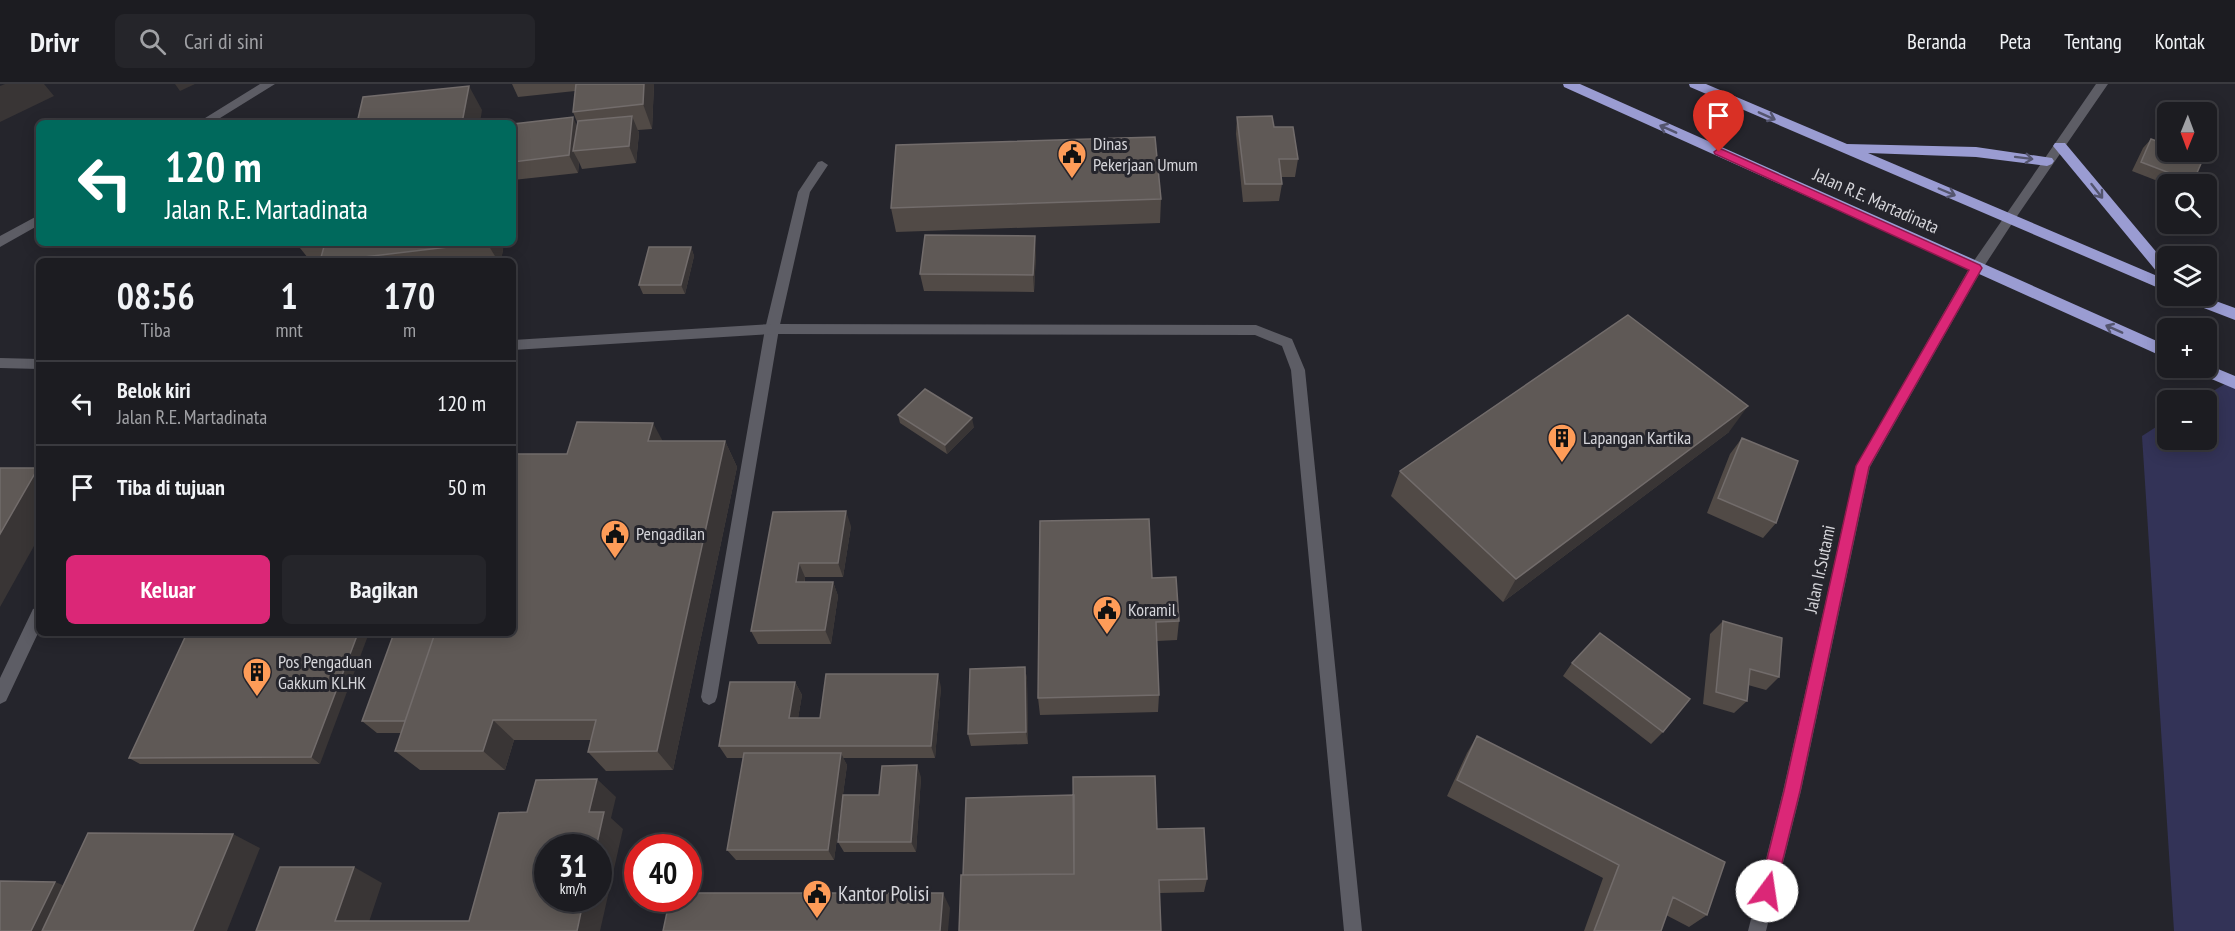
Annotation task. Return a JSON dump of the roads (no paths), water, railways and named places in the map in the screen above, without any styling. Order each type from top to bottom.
[{"type":"highway","name":"Jalan R.E. Martadinata","points":[[1569,84],[2157,348]]},
{"type":"highway","name":"Jalan R.E. Martadinata","points":[[1695,84],[2157,282]]},
{"type":"highway","points":[[2060,146],[2157,263]]},
{"type":"highway","points":[[1840,147],[1976,152],[2047,161]]},
{"type":"highway","points":[[2214,306],[2235,314]]},
{"type":"highway","points":[[2217,375],[2235,383]]},
{"type":"street","points":[[207,120],[269,84]]},
{"type":"street","name":"Jalan Ir.Sutami","points":[[1757,931],[1792,791],[1863,466],[1976,268],[2047,161],[2060,146],[2102,84]]},
{"type":"street","points":[[709,697],[772,329],[804,192],[822,165]]},
{"type":"street","points":[[0,243],[36,221]]},
{"type":"street","points":[[516,345],[772,329],[1256,330],[1287,343],[1298,370],[1353,931]]},
{"type":"street","points":[[0,363],[36,364]]},
{"type":"street","points":[[0,696],[36,620]]},
{"type":"place","name":"Dinas Pekerjaan Umum","points":[[1072,180]]},
{"type":"place","name":"Lapangan Kartika","points":[[1562,464]]},
{"type":"place","name":"Pengadilan","points":[[615,560]]},
{"type":"place","name":"Koramil","points":[[1107,636]]},
{"type":"place","name":"Pos Pengaduan Gakkum KLHK","points":[[257,698]]},
{"type":"place","name":"Kantor Polisi","points":[[817,920]]}]
